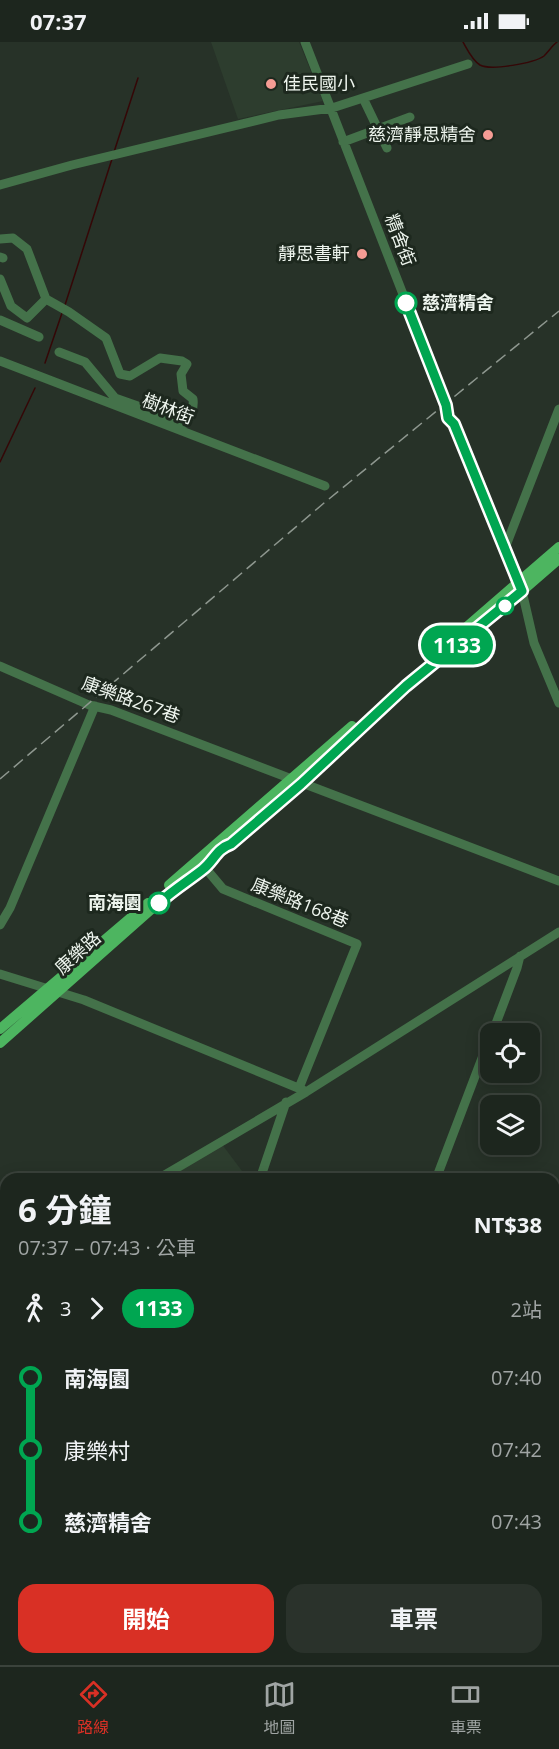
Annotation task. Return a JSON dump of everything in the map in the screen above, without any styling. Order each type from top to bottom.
[{"type":"main road","name":"康樂路","points":[[0,1043],[520,586],[554,563],[559,547]]},
{"type":"main road","name":"康樂路","points":[[0,1029],[202,864]]},
{"type":"street","name":"精舍街","points":[[305,42],[446,405],[448,418],[454,424],[520,586],[534,643],[559,703]]},
{"type":"street","points":[[0,185],[279,115],[332,108],[468,64]]},
{"type":"street","points":[[363,98],[387,148]]},
{"type":"street","points":[[343,142],[410,117]]},
{"type":"street","points":[[0,239],[13,238],[27,249],[46,299],[106,338],[120,374],[130,376],[160,358],[182,361],[187,364],[181,374],[183,391],[193,399],[194,405],[186,423],[115,398],[85,362],[58,352]]},
{"type":"street","points":[[0,279],[11,306],[27,318],[46,299]]},
{"type":"street","points":[[0,320],[39,337]]},
{"type":"street","name":"樹林街","points":[[0,362],[325,486]]},
{"type":"street","points":[[505,548],[559,409]]},
{"type":"street","name":"康樂路267巷","points":[[0,666],[95,706],[111,710],[559,881]]},
{"type":"street","points":[[0,925],[10,908],[95,706]]},
{"type":"street","name":"康樂路168巷","points":[[202,864],[223,890],[357,944],[302,1090]]},
{"type":"street","points":[[168,1173],[559,932]]},
{"type":"street","points":[[496,1023],[520,956]]},
{"type":"street","points":[[0,974],[46,990],[60,992],[302,1090]]},
{"type":"street","points":[[438,1173],[480,1064]]},
{"type":"street","points":[[262,1173],[286,1102]]},
{"type":"shaded area","name":"佳民國小","points":[[211,42],[299,42],[323,101],[238,119]]},
{"type":"shaded area","points":[[221,1143],[244,1173],[177,1173]]},
{"type":"waterway","points":[[463,42],[477,63],[485,67],[512,65],[539,59],[557,42]]},
{"type":"waterway","points":[[114,152],[138,78]]},
{"type":"waterway","points":[[65,305],[112,159]]},
{"type":"waterway","points":[[45,363],[62,313]]},
{"type":"waterway","points":[[0,462],[35,388]]},
{"type":"railway","points":[[0,779],[324,503],[559,311]]},
{"type":"bus line","name":"1133","points":[[159,903],[173,890],[205,868],[222,847],[231,844],[301,784],[406,686],[522,591],[454,424],[448,418],[446,405],[406,303]]},
{"type":"place","name":"佳民國小","points":[[271,84]]},
{"type":"place","name":"慈濟靜思精舍","points":[[488,135]]},
{"type":"place","name":"靜思書軒","points":[[362,254]]},
{"type":"place","name":"慈濟精舍","points":[[406,303]]},
{"type":"place","name":"南海園","points":[[159,903]]}]
